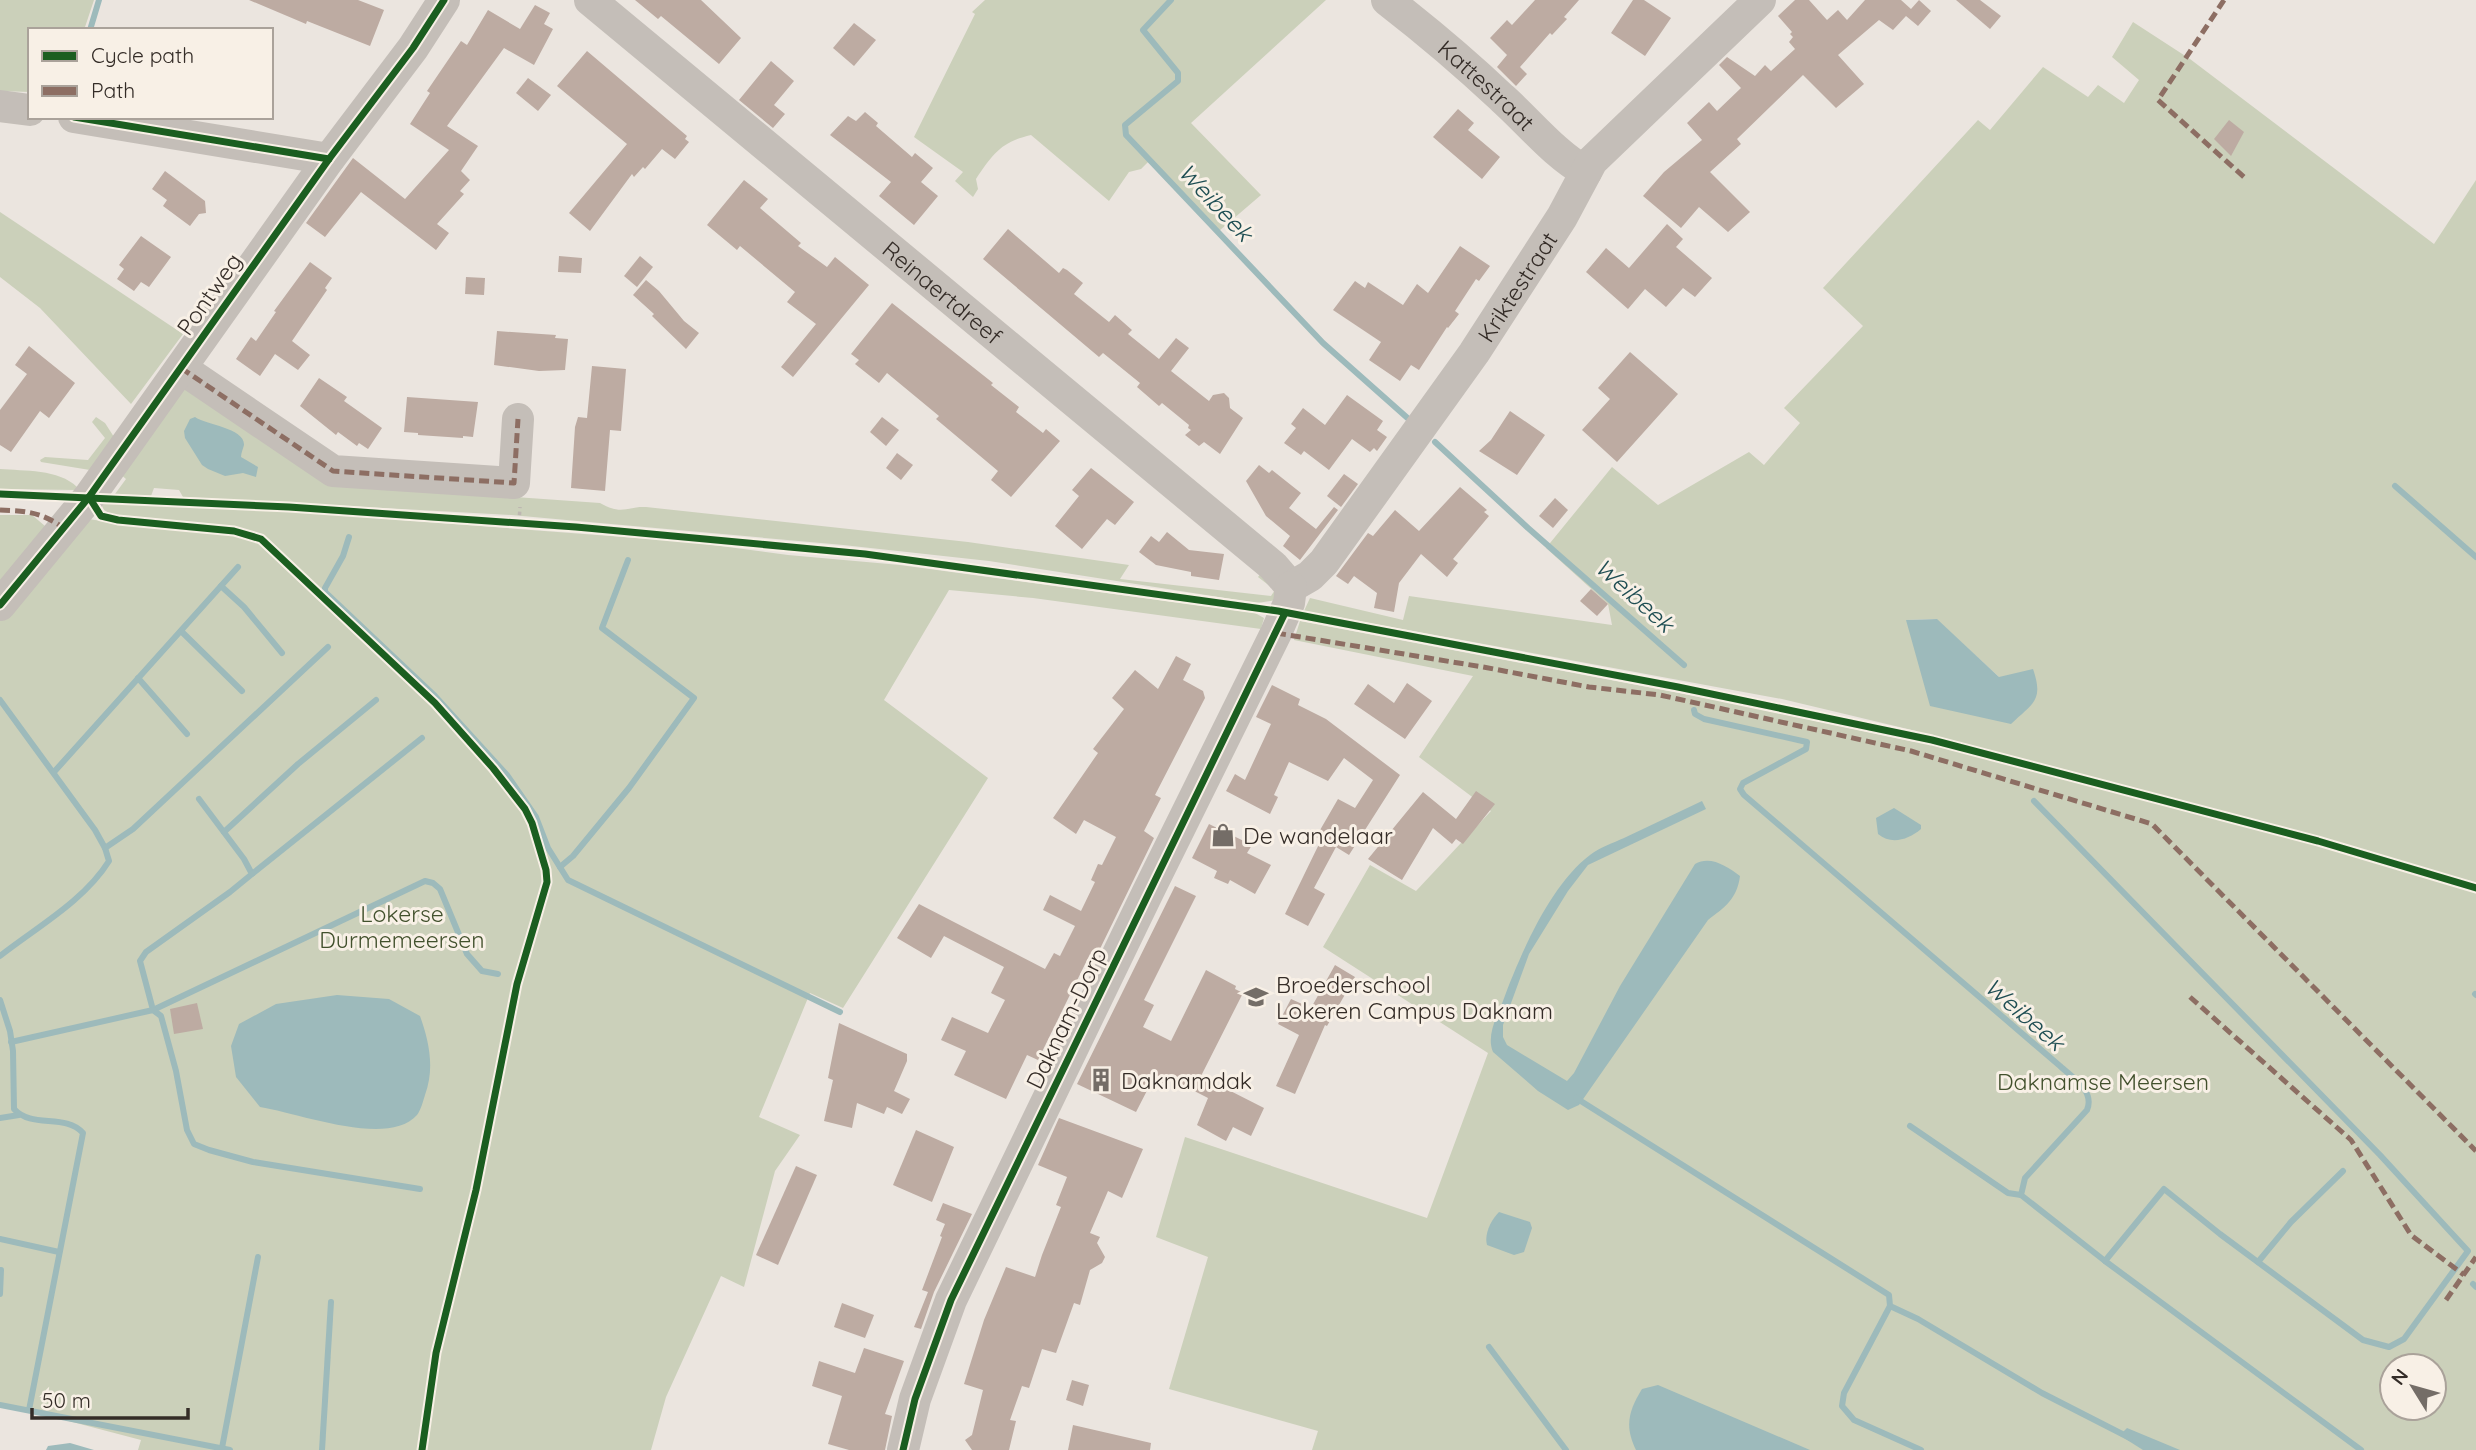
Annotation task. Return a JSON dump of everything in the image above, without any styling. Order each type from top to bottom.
[{"type":"street","name":"Pontweg","points":[[0,605],[89,497],[329,159],[413,48],[444,0]]},
{"type":"street","name":"Reinaertdreef","points":[[590,0],[1273,566],[1291,587]]},
{"type":"street","name":"Kattestraat","points":[[1387,0],[1431,34],[1566,161],[1586,172]]},
{"type":"street","name":"Kriktestraat","points":[[1291,587],[1310,576],[1324,562],[1434,411],[1562,217],[1592,161],[1760,0]]},
{"type":"street","points":[[0,106],[28,110]]},
{"type":"street","points":[[86,119],[329,159]]},
{"type":"street","points":[[181,368],[332,471],[514,483],[518,419]]},
{"type":"street","name":"Daknam-Dorp","points":[[903,1450],[915,1398],[951,1300],[1276,633],[1289,603],[1291,587]]},
{"type":"path","points":[[506,521],[530,523]]},
{"type":"green space","points":[[0,0],[94,0],[85,28],[28,28],[28,92],[0,91]]},
{"type":"green space","points":[[985,0],[1326,0],[1191,123],[1261,195],[1219,231],[1150,160],[1141,169],[1129,172],[1109,201],[1031,135],[1012,141],[993,156],[976,179],[978,189],[973,197],[955,181],[963,172],[914,137],[975,14],[972,12]]},
{"type":"green space","name":"Daknamse Meersen","points":[[2133,22],[2190,59],[2434,244],[2476,180],[2476,1450],[1312,1450],[1318,1431],[1169,1389],[1208,1257],[1156,1237],[1185,1137],[1427,1218],[1488,1053],[1323,947],[1370,865],[1416,891],[1491,811],[1419,757],[1473,676],[1294,640],[1300,621],[1721,701],[1915,742],[1916,731],[1782,699],[1304,611],[1310,598],[1403,620],[1409,596],[1612,625],[1608,604],[1546,548],[1612,467],[1658,505],[1749,452],[1764,465],[1800,423],[1784,408],[1863,326],[1823,288],[1978,120],[1990,130],[2043,67],[2088,97],[2098,85],[2124,103],[2139,80],[2112,57]],"holes":[[[1936,619],[1999,677],[1906,620]]]},
{"type":"green space","points":[[0,212],[183,334],[131,404],[40,308],[0,277]]},
{"type":"green space","points":[[180,384],[327,484],[600,503],[619,510],[646,507],[968,542],[1129,565],[1120,579],[1271,596],[1275,590],[1258,577],[1262,572],[1278,586],[1276,600],[1257,603],[989,561],[843,545],[511,515],[183,497],[179,490],[154,488],[151,496],[115,494],[126,479],[119,473]]},
{"type":"green space","points":[[96,417],[105,423],[114,437],[90,470],[41,462],[45,457],[88,460],[105,438],[92,422]]},
{"type":"green space","points":[[0,469],[51,474],[70,481],[77,487],[76,490],[0,489]]},
{"type":"green space","name":"Lokerse Durmemeersen","points":[[100,502],[309,513],[690,542],[788,555],[900,565],[1255,613],[1264,618],[1261,629],[1033,598],[949,590],[884,700],[988,778],[843,1008],[810,993],[759,1117],[800,1135],[775,1171],[744,1287],[721,1276],[666,1397],[651,1450],[138,1450],[141,1440],[0,1403],[0,515],[32,515],[45,526],[71,536],[88,519],[102,521],[112,515],[104,510]]},
{"type":"water","points":[[195,417],[232,431],[243,439],[241,457],[258,467],[256,477],[243,473],[225,476],[202,465],[185,438],[184,431],[190,419]]},
{"type":"water","points":[[1937,619],[1999,677],[2033,669],[2037,695],[2031,706],[2011,724],[1930,706],[1906,620]]},
{"type":"water","points":[[1702,801],[1706,809],[1588,865],[1568,891],[1529,954],[1503,1025],[1503,1037],[1507,1045],[1567,1081],[1574,1073],[1620,986],[1695,864],[1712,861],[1724,865],[1740,876],[1733,897],[1708,920],[1579,1105],[1568,1110],[1538,1091],[1493,1052],[1493,1026],[1518,963],[1549,902],[1575,868],[1602,847]]},
{"type":"water","points":[[1894,808],[1921,825],[1921,829],[1900,840],[1888,839],[1878,834],[1876,818]]},
{"type":"water","points":[[337,995],[389,999],[420,1016],[428,1045],[430,1075],[420,1111],[404,1124],[386,1129],[365,1129],[260,1107],[236,1077],[231,1046],[239,1024],[276,1004]]},
{"type":"water","points":[[1499,1212],[1530,1222],[1532,1228],[1524,1252],[1514,1255],[1487,1245],[1489,1227]]},
{"type":"water","points":[[1658,1385],[1810,1450],[1636,1450],[1629,1426],[1631,1411],[1642,1389]]},
{"type":"water","points":[[2127,1428],[2180,1450],[2143,1450],[2124,1438],[2123,1432]]},
{"type":"water","points":[[70,1443],[94,1450],[46,1450],[48,1446]]},
{"type":"building","points":[[249,0],[358,0],[384,10],[370,46],[307,21],[306,24]]},
{"type":"building","points":[[635,0],[701,0],[741,38],[719,64],[661,16],[658,19]]},
{"type":"building","points":[[1535,0],[1579,0],[1564,17],[1567,19],[1552,35],[1550,33],[1520,67],[1527,74],[1516,86],[1497,67],[1507,55],[1490,38],[1507,20],[1512,25]]},
{"type":"building","points":[[1633,0],[1644,0],[1671,18],[1645,56],[1611,33]]},
{"type":"building","points":[[1795,0],[1809,0],[1827,20],[1838,10],[1847,20],[1865,0],[1901,0],[1911,9],[1919,0],[1931,11],[1918,26],[1906,16],[1893,30],[1879,20],[1838,55],[1864,84],[1836,108],[1803,75],[1737,139],[1741,144],[1710,172],[1750,212],[1728,232],[1699,207],[1681,228],[1643,196],[1664,172],[1702,140],[1687,123],[1709,102],[1717,111],[1741,88],[1719,65],[1727,57],[1755,76],[1765,65],[1771,71],[1795,49],[1789,42],[1793,37],[1790,34],[1792,32],[1778,16]]},
{"type":"building","points":[[1956,0],[1980,0],[2001,16],[1990,29]]},
{"type":"building","points":[[535,5],[550,13],[544,24],[553,29],[534,65],[504,48],[447,126],[478,146],[461,171],[470,180],[460,191],[464,194],[437,224],[449,233],[436,250],[361,192],[325,237],[306,223],[353,158],[405,199],[449,150],[410,124],[430,93],[427,91],[461,41],[467,45],[488,10],[520,29]]},
{"type":"building","points":[[854,23],[876,40],[854,66],[833,48]]},
{"type":"building","points":[[587,51],[687,136],[685,139],[689,142],[675,159],[662,149],[645,169],[643,167],[634,177],[632,174],[590,231],[569,213],[627,144],[557,86]]},
{"type":"building","points":[[771,61],[794,81],[774,105],[785,114],[773,128],[739,100]]},
{"type":"building","points":[[528,78],[551,95],[538,111],[516,93]]},
{"type":"building","points":[[1458,109],[1474,123],[1468,130],[1500,157],[1482,179],[1433,137]]},
{"type":"building","points":[[865,112],[878,123],[876,126],[912,157],[915,153],[933,168],[921,182],[938,196],[914,225],[879,196],[891,182],[830,135],[848,116],[856,121]]},
{"type":"building","points":[[2229,120],[2244,132],[2231,156],[2214,139]]},
{"type":"building","points":[[165,171],[205,201],[206,213],[199,214],[190,226],[163,206],[167,200],[152,189]]},
{"type":"building","points":[[744,180],[768,199],[760,208],[801,243],[798,246],[827,267],[835,257],[869,285],[793,377],[781,367],[816,324],[787,302],[795,292],[740,246],[737,250],[707,225]]},
{"type":"building","points":[[1667,224],[1683,239],[1676,247],[1712,278],[1695,297],[1683,288],[1666,307],[1645,289],[1628,309],[1586,272],[1606,248],[1629,268]]},
{"type":"building","points":[[1008,229],[1059,273],[1063,268],[1083,283],[1074,294],[1109,322],[1115,315],[1132,330],[1128,334],[1159,359],[1176,338],[1189,348],[1171,371],[1209,401],[1213,395],[1224,393],[1229,398],[1230,408],[1243,418],[1220,454],[1204,442],[1199,446],[1185,435],[1191,430],[1189,425],[1162,403],[1159,406],[1137,387],[1140,383],[1103,353],[1099,357],[983,259]]},
{"type":"building","points":[[141,236],[171,257],[149,287],[141,282],[134,291],[117,279],[124,269],[119,265]]},
{"type":"building","points":[[1460,246],[1490,266],[1479,281],[1476,279],[1455,311],[1459,314],[1447,327],[1419,370],[1411,365],[1400,381],[1369,360],[1381,342],[1333,310],[1355,281],[1365,288],[1368,282],[1403,305],[1417,284],[1428,293]]},
{"type":"building","points":[[559,256],[582,258],[581,273],[558,272]]},
{"type":"building","points":[[640,256],[653,267],[637,287],[624,276]]},
{"type":"building","points":[[310,262],[332,278],[325,288],[327,290],[292,341],[310,355],[298,370],[275,354],[260,376],[236,359],[251,337],[256,341]]},
{"type":"building","points":[[466,277],[485,278],[484,295],[465,294]]},
{"type":"building","points":[[646,280],[684,321],[699,333],[686,349],[633,295]]},
{"type":"building","points":[[892,303],[993,383],[991,385],[1019,407],[1016,412],[1043,433],[1046,429],[1060,441],[1011,497],[991,480],[998,471],[936,419],[939,416],[887,373],[879,383],[855,364],[859,360],[851,354]]},
{"type":"building","points":[[497,331],[556,335],[555,338],[568,339],[565,370],[539,371],[494,365]]},
{"type":"building","points":[[29,346],[75,383],[49,418],[40,411],[11,452],[0,445],[0,410],[27,374],[15,365]]},
{"type":"building","points":[[1630,352],[1678,394],[1617,462],[1582,430],[1610,399],[1598,388]]},
{"type":"building","points":[[592,366],[626,369],[621,431],[610,430],[605,491],[571,488],[575,427],[578,417],[587,418]]},
{"type":"building","points":[[319,378],[347,397],[344,401],[382,428],[368,449],[359,443],[357,446],[338,432],[336,435],[300,406]]},
{"type":"building","points":[[1347,395],[1383,421],[1377,430],[1387,437],[1377,451],[1374,448],[1370,452],[1352,439],[1329,470],[1304,451],[1301,455],[1284,443],[1296,428],[1291,424],[1303,408],[1325,425]]},
{"type":"building","points":[[407,397],[478,402],[473,437],[404,432]]},
{"type":"building","points":[[1510,411],[1545,435],[1517,475],[1479,451],[1491,440]]},
{"type":"building","points":[[882,417],[899,430],[886,446],[870,432]]},
{"type":"building","points":[[897,453],[913,465],[901,480],[886,468]]},
{"type":"building","points":[[1259,465],[1269,473],[1272,470],[1301,493],[1289,508],[1316,529],[1334,507],[1338,510],[1300,560],[1283,546],[1290,536],[1266,516],[1246,481]]},
{"type":"building","points":[[1091,468],[1134,502],[1115,525],[1107,519],[1082,549],[1055,526],[1079,496],[1072,490]]},
{"type":"building","points":[[1344,474],[1358,484],[1341,507],[1327,496]]},
{"type":"building","points":[[1460,487],[1487,510],[1484,512],[1489,516],[1453,559],[1458,563],[1447,577],[1421,554],[1399,583],[1394,612],[1374,608],[1377,593],[1354,576],[1348,584],[1336,576],[1368,533],[1373,536],[1395,510],[1419,531]]},
{"type":"building","points":[[1555,498],[1568,510],[1553,528],[1539,516]]},
{"type":"building","points":[[1167,532],[1189,550],[1224,554],[1219,580],[1191,576],[1191,572],[1156,565],[1139,552],[1151,536],[1159,542]]},
{"type":"building","points":[[1591,589],[1608,604],[1597,616],[1580,601]]},
{"type":"building","points":[[1176,656],[1191,664],[1183,680],[1203,691],[1205,698],[1155,795],[1161,798],[1144,831],[1154,838],[1096,957],[1090,954],[1038,1060],[1027,1055],[1006,1099],[954,1075],[966,1051],[941,1040],[952,1017],[988,1033],[1005,1000],[991,993],[1004,967],[944,936],[931,958],[897,938],[919,904],[1045,969],[1054,953],[1060,956],[1075,926],[1043,910],[1050,895],[1081,911],[1095,882],[1091,880],[1098,864],[1102,865],[1116,837],[1084,820],[1076,834],[1053,818],[1098,753],[1093,749],[1124,709],[1112,698],[1135,670],[1158,689]]},
{"type":"building","points":[[1407,683],[1432,701],[1405,739],[1354,704],[1368,684],[1394,703]]},
{"type":"building","points":[[1272,685],[1300,699],[1298,705],[1326,719],[1400,775],[1349,855],[1336,847],[1314,888],[1325,894],[1308,926],[1285,914],[1321,840],[1316,837],[1338,799],[1355,808],[1373,780],[1344,758],[1328,781],[1289,762],[1274,795],[1278,797],[1270,814],[1226,791],[1235,774],[1245,780],[1271,724],[1256,717]]},
{"type":"building","points":[[1476,791],[1495,804],[1463,844],[1456,839],[1452,844],[1433,828],[1402,880],[1368,859],[1423,792],[1456,819]]},
{"type":"building","points":[[1209,824],[1252,845],[1247,853],[1271,865],[1255,894],[1230,880],[1228,884],[1214,878],[1217,871],[1192,858]]},
{"type":"building","points":[[1175,886],[1196,896],[1144,1000],[1154,1005],[1143,1027],[1171,1041],[1206,970],[1236,986],[1235,989],[1243,993],[1201,1076],[1264,1108],[1251,1136],[1233,1127],[1226,1141],[1197,1125],[1208,1098],[1169,1078],[1165,1085],[1153,1079],[1136,1112],[1077,1084]]},
{"type":"building","points":[[1335,965],[1355,977],[1327,1026],[1325,1025],[1295,1094],[1276,1086],[1299,1035],[1278,1024],[1291,999],[1311,1008]]},
{"type":"building","points":[[197,1003],[203,1029],[174,1034],[170,1009]]},
{"type":"building","points":[[839,1023],[907,1054],[907,1061],[894,1091],[910,1099],[902,1114],[887,1107],[884,1114],[857,1103],[852,1128],[824,1121],[833,1080],[828,1078]]},
{"type":"building","points":[[1059,1118],[1143,1149],[1122,1198],[1108,1191],[1090,1233],[1100,1237],[1097,1243],[1105,1257],[1102,1263],[1090,1270],[1080,1305],[1074,1303],[1056,1353],[1042,1349],[1029,1388],[1022,1386],[1010,1420],[1016,1421],[1009,1450],[972,1450],[965,1440],[972,1435],[983,1390],[964,1384],[984,1320],[1006,1267],[1035,1277],[1061,1207],[1056,1205],[1067,1177],[1038,1165]]},
{"type":"building","points":[[916,1130],[954,1147],[932,1202],[893,1185]]},
{"type":"building","points":[[796,1166],[817,1175],[778,1265],[756,1255]]},
{"type":"building","points":[[943,1203],[972,1214],[934,1292],[921,1329],[914,1327],[928,1292],[922,1290],[942,1237],[940,1236],[945,1224],[936,1220]]},
{"type":"building","points":[[842,1303],[874,1315],[865,1338],[834,1327]]},
{"type":"building","points":[[864,1348],[904,1361],[885,1414],[892,1416],[885,1450],[849,1450],[828,1444],[842,1396],[812,1386],[819,1361],[855,1373]]},
{"type":"building","points":[[1072,1380],[1089,1385],[1083,1406],[1066,1400]]},
{"type":"building","points":[[1073,1425],[1151,1443],[1150,1450],[1068,1450]]},
{"type":"waterway","points":[[91,28],[99,0]]},
{"type":"waterway","name":"Weibeek","points":[[1171,0],[1143,30],[1178,73],[1178,81],[1125,125],[1126,135],[1323,343],[1412,422]]},
{"type":"waterway","name":"Weibeek","points":[[1435,442],[1684,665]]},
{"type":"waterway","points":[[2395,486],[2476,557]]},
{"type":"waterway","points":[[349,537],[325,592],[435,696],[507,775],[536,817],[548,848],[568,880],[840,1012]]},
{"type":"waterway","points":[[560,867],[573,856],[629,788],[694,698],[602,628],[628,560]]},
{"type":"waterway","points":[[54,772],[238,567]]},
{"type":"waterway","points":[[221,586],[244,607],[282,653]]},
{"type":"waterway","points":[[181,631],[242,691]]},
{"type":"waterway","points":[[105,848],[133,829],[328,647]]},
{"type":"waterway","points":[[138,678],[187,734]]},
{"type":"waterway","points":[[0,700],[95,830],[109,861],[87,889],[0,956]]},
{"type":"waterway","points":[[224,832],[298,764],[376,700]]},
{"type":"waterway","name":"Weibeek","points":[[1694,710],[1695,714],[1704,719],[1807,742],[1806,749],[1743,783],[1740,789],[1744,795],[2081,1085],[2088,1097],[2087,1110],[2025,1178],[2021,1195],[2105,1261],[2361,1450]]},
{"type":"waterway","points":[[252,874],[422,738]]},
{"type":"waterway","points":[[199,799],[244,859],[252,874],[146,952],[140,961],[153,1010],[425,881],[440,889],[467,954],[482,971],[498,974]]},
{"type":"waterway","points":[[2034,801],[2380,1155],[2468,1251],[2404,1339],[2389,1347],[2363,1340],[2164,1189],[2105,1261]]},
{"type":"waterway","points":[[0,1000],[13,1051],[14,1109],[21,1115],[67,1124],[83,1133],[29,1410]]},
{"type":"waterway","points":[[11,1042],[153,1010],[161,1016],[176,1071],[187,1130],[194,1144],[253,1162],[420,1189]]},
{"type":"waterway","points":[[1576,1098],[1889,1295],[1890,1306],[1844,1393],[1842,1406],[1854,1420],[1921,1450]]},
{"type":"waterway","points":[[0,1118],[19,1115]]},
{"type":"waterway","points":[[1910,1126],[2008,1193],[2021,1195]]},
{"type":"waterway","points":[[2258,1262],[2291,1222],[2343,1171]]},
{"type":"waterway","points":[[0,1239],[59,1252]]},
{"type":"waterway","points":[[222,1448],[258,1257]]},
{"type":"waterway","points":[[0,1294],[1,1270]]},
{"type":"waterway","points":[[2473,1284],[2476,1287]]},
{"type":"waterway","points":[[322,1450],[331,1302]]},
{"type":"waterway","points":[[1890,1306],[1918,1319],[2042,1393],[2130,1438]]},
{"type":"waterway","points":[[1489,1347],[1566,1450]]},
{"type":"waterway","points":[[0,1405],[230,1450]]},
{"type":"marked path","points":[[2224,0],[2158,100],[2244,177]]},
{"type":"marked path","points":[[181,368],[333,471],[514,483],[518,419]]},
{"type":"marked path","points":[[0,510],[34,513],[64,528]]},
{"type":"marked path","points":[[1276,633],[1589,687],[1660,695],[1911,751],[2152,824],[2476,1151]]},
{"type":"marked path","points":[[2190,997],[2351,1140],[2411,1235],[2464,1275]]},
{"type":"marked path","points":[[2446,1300],[2476,1257]]},
{"type":"cycle path","points":[[0,605],[89,497],[329,159],[413,48],[444,0]]},
{"type":"cycle path","points":[[86,119],[329,159]]},
{"type":"cycle path","points":[[0,494],[289,507],[576,527],[865,554],[1278,611],[1678,687],[1932,740],[2318,841],[2476,888]]},
{"type":"cycle path","points":[[89,497],[101,516],[234,531],[261,539],[435,703],[493,768],[525,809],[532,823],[547,882],[517,984],[476,1190],[436,1353],[422,1450]]},
{"type":"cycle path","points":[[903,1450],[915,1399],[951,1300],[1285,613]]},
{"type":"place","name":"De wandelaar","points":[[1223,835]]},
{"type":"place","name":"Broederschool Lokeren Campus Daknam","points":[[1256,997]]},
{"type":"place","name":"Daknamdak","points":[[1101,1080]]}]
